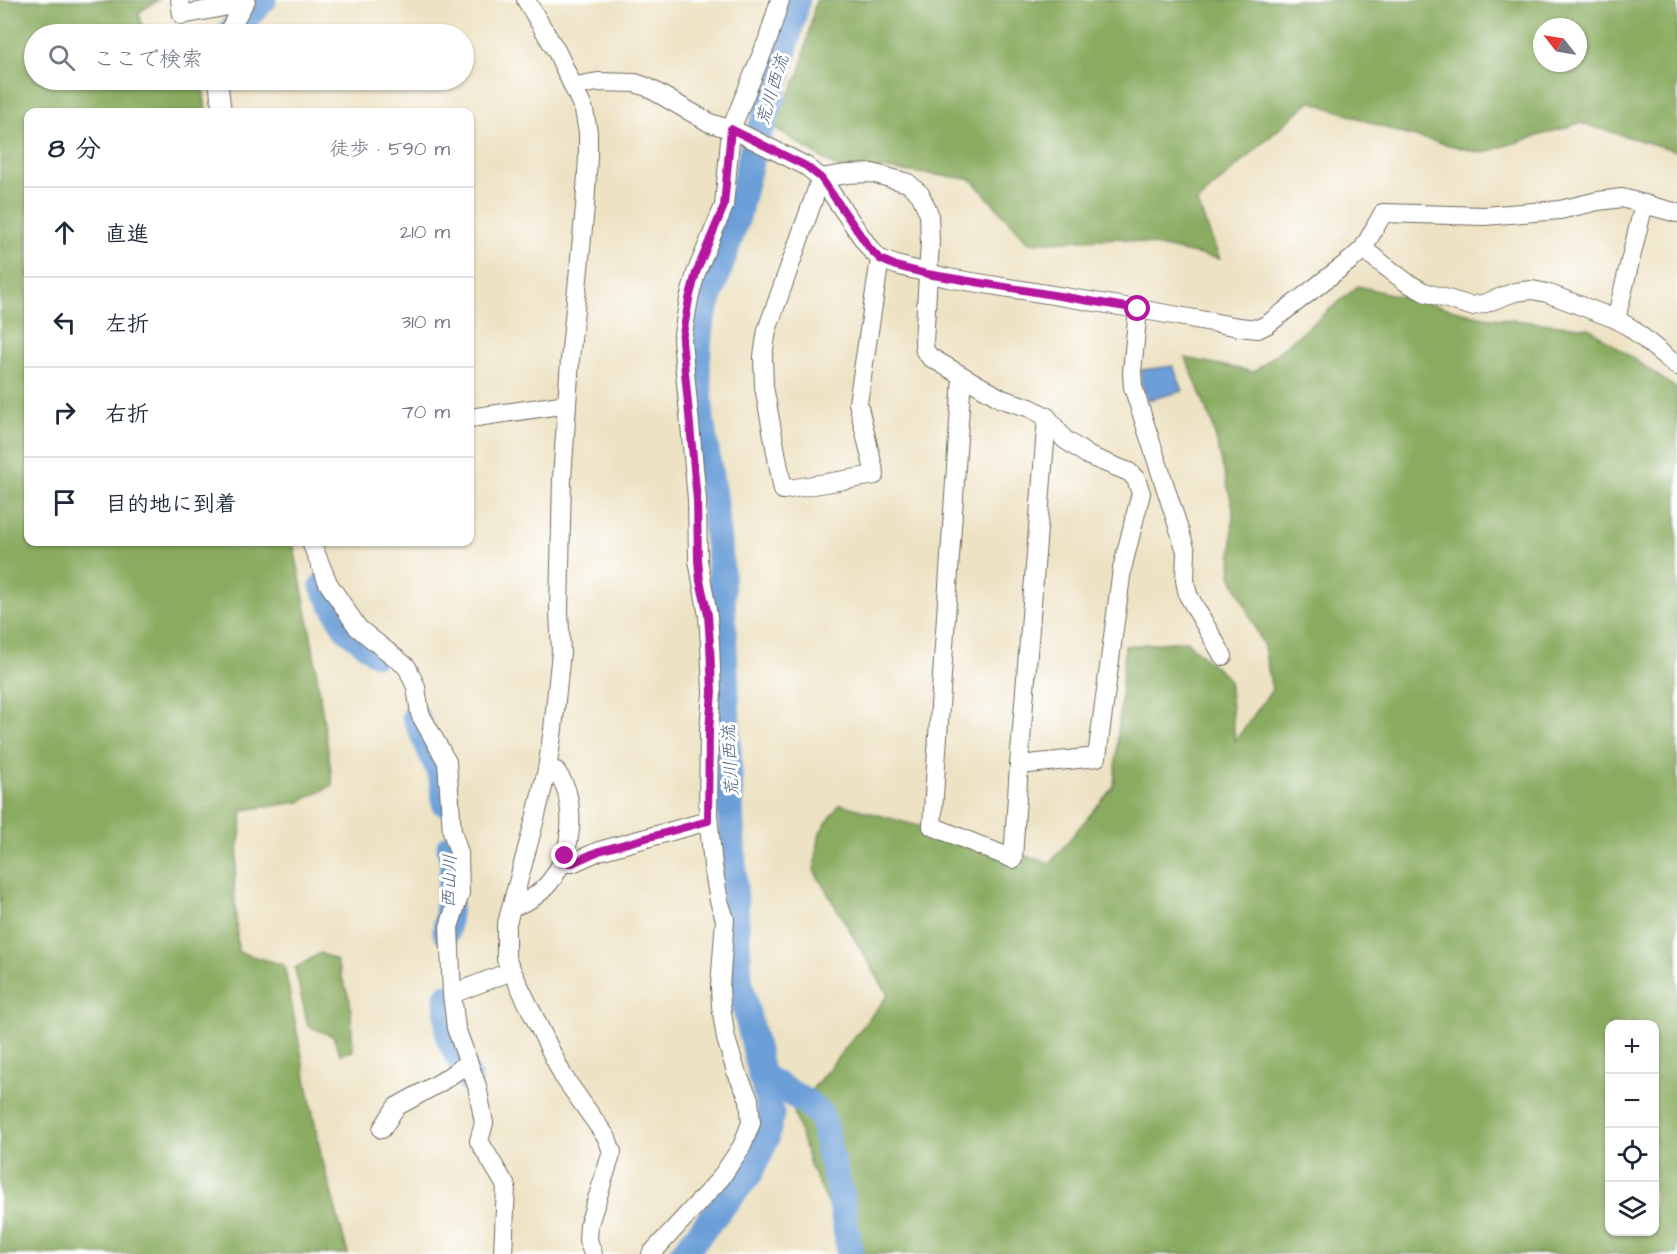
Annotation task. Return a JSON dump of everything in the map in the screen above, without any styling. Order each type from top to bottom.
[{"type":"street","points":[[180,0],[182,15],[245,2]]},
{"type":"street","points":[[526,0],[575,86],[584,110],[588,132],[588,158],[562,479],[559,611],[561,652],[553,729],[547,770],[506,927],[509,965],[563,1076],[607,1138],[612,1152],[589,1224],[588,1240],[593,1254]]},
{"type":"street","points":[[651,1254],[720,1179],[742,1146],[751,1123],[749,1099],[736,1071],[726,1039],[720,987],[725,919],[719,901],[708,821],[712,692],[710,644],[708,615],[698,560],[697,500],[682,340],[687,307],[696,273],[724,206],[733,130],[768,39],[780,0]]},
{"type":"street","points":[[233,24],[245,2]]},
{"type":"street","points":[[575,86],[598,82],[635,83],[647,87],[710,123],[733,130],[806,166],[821,178],[870,249],[880,259],[896,266],[927,274],[1258,329],[1268,324],[1363,249],[1383,213],[1484,216],[1560,210],[1622,198],[1677,213]]},
{"type":"street","points":[[219,90],[222,108]]},
{"type":"street","points":[[821,178],[872,173],[908,183],[920,194],[929,214],[925,351],[930,357],[962,377],[1002,399],[1030,408],[1047,417],[1064,439],[1089,456],[1129,472],[1137,479],[1142,493],[1122,569],[1097,757],[1019,765]]},
{"type":"street","points":[[821,178],[767,330],[763,356],[764,387],[783,490],[874,475],[858,402],[880,259]]},
{"type":"street","points":[[1616,320],[1644,204]]},
{"type":"street","points":[[1363,249],[1406,282],[1424,292],[1471,306],[1515,292],[1533,290],[1547,293],[1631,328],[1677,366]]},
{"type":"street","points":[[1138,309],[1132,372],[1133,387],[1186,550],[1185,580],[1188,595],[1223,656]]},
{"type":"street","points":[[962,377],[932,826],[1013,859],[1047,417]]},
{"type":"street","points":[[474,417],[567,404]]},
{"type":"street","points":[[313,546],[328,583],[358,628],[407,667],[416,687],[420,714],[447,762],[452,831],[459,853],[460,893],[449,927],[452,994],[456,1028],[477,1086],[484,1123],[479,1141],[506,1186],[503,1254]]},
{"type":"street","points":[[512,907],[522,904],[543,890],[558,873],[562,863],[568,837],[569,813],[566,790],[556,771],[547,770]]},
{"type":"street","points":[[562,863],[572,863],[599,851],[708,821]]},
{"type":"street","points":[[452,994],[509,965]]},
{"type":"street","points":[[382,1129],[396,1107],[441,1082],[468,1063]]},
{"type":"green space","points":[[0,0],[159,0],[139,12],[142,24],[24,24],[24,90],[203,90],[206,108],[24,108],[24,546],[294,546],[311,635],[333,785],[299,802],[243,810],[234,886],[238,952],[284,965],[321,1155],[348,1254],[0,1254]]},
{"type":"green space","points":[[816,0],[1677,0],[1677,151],[1580,123],[1482,153],[1400,133],[1310,101],[1197,202],[1220,259],[1119,238],[1029,243],[971,179],[885,169],[839,169],[773,127],[800,72]]},
{"type":"green space","points":[[1358,286],[1483,317],[1589,328],[1677,389],[1677,1254],[853,1254],[811,1168],[794,1112],[888,995],[814,870],[820,832],[840,804],[1050,863],[1114,786],[1125,646],[1186,641],[1229,679],[1235,741],[1272,690],[1264,647],[1231,575],[1233,508],[1212,423],[1186,358],[1254,372]]},
{"type":"green space","points":[[320,953],[336,960],[350,1001],[353,1051],[340,1054],[333,1036],[308,1026],[295,968]]},
{"type":"water","points":[[1173,366],[1183,391],[1147,400],[1141,382],[1141,370]]},
{"type":"waterway","name":"西山川","points":[[239,24],[263,0]]},
{"type":"waterway","name":"荒川西流","points":[[682,1254],[750,1173],[766,1139],[771,1114],[739,980],[721,571],[713,496],[701,419],[697,363],[700,324],[737,217],[753,149],[770,105],[797,0]]},
{"type":"waterway","name":"西山川","points":[[323,586],[346,628],[377,653]]},
{"type":"waterway","name":"西山川","points":[[415,716],[442,777],[445,803]]},
{"type":"waterway","name":"西山川","points":[[446,932],[453,866],[450,847]]},
{"type":"waterway","name":"西山川","points":[[447,997],[449,1037],[469,1080]]},
{"type":"waterway","points":[[761,1076],[806,1102],[821,1115],[840,1191],[850,1254]]},
{"type":"route","points":[[565,856],[562,863],[572,863],[599,851],[708,821],[712,692],[710,644],[708,615],[698,560],[697,500],[682,340],[696,273],[724,206],[731,129],[806,166],[821,178],[870,249],[880,259],[896,266],[927,274],[1138,309]]}]
